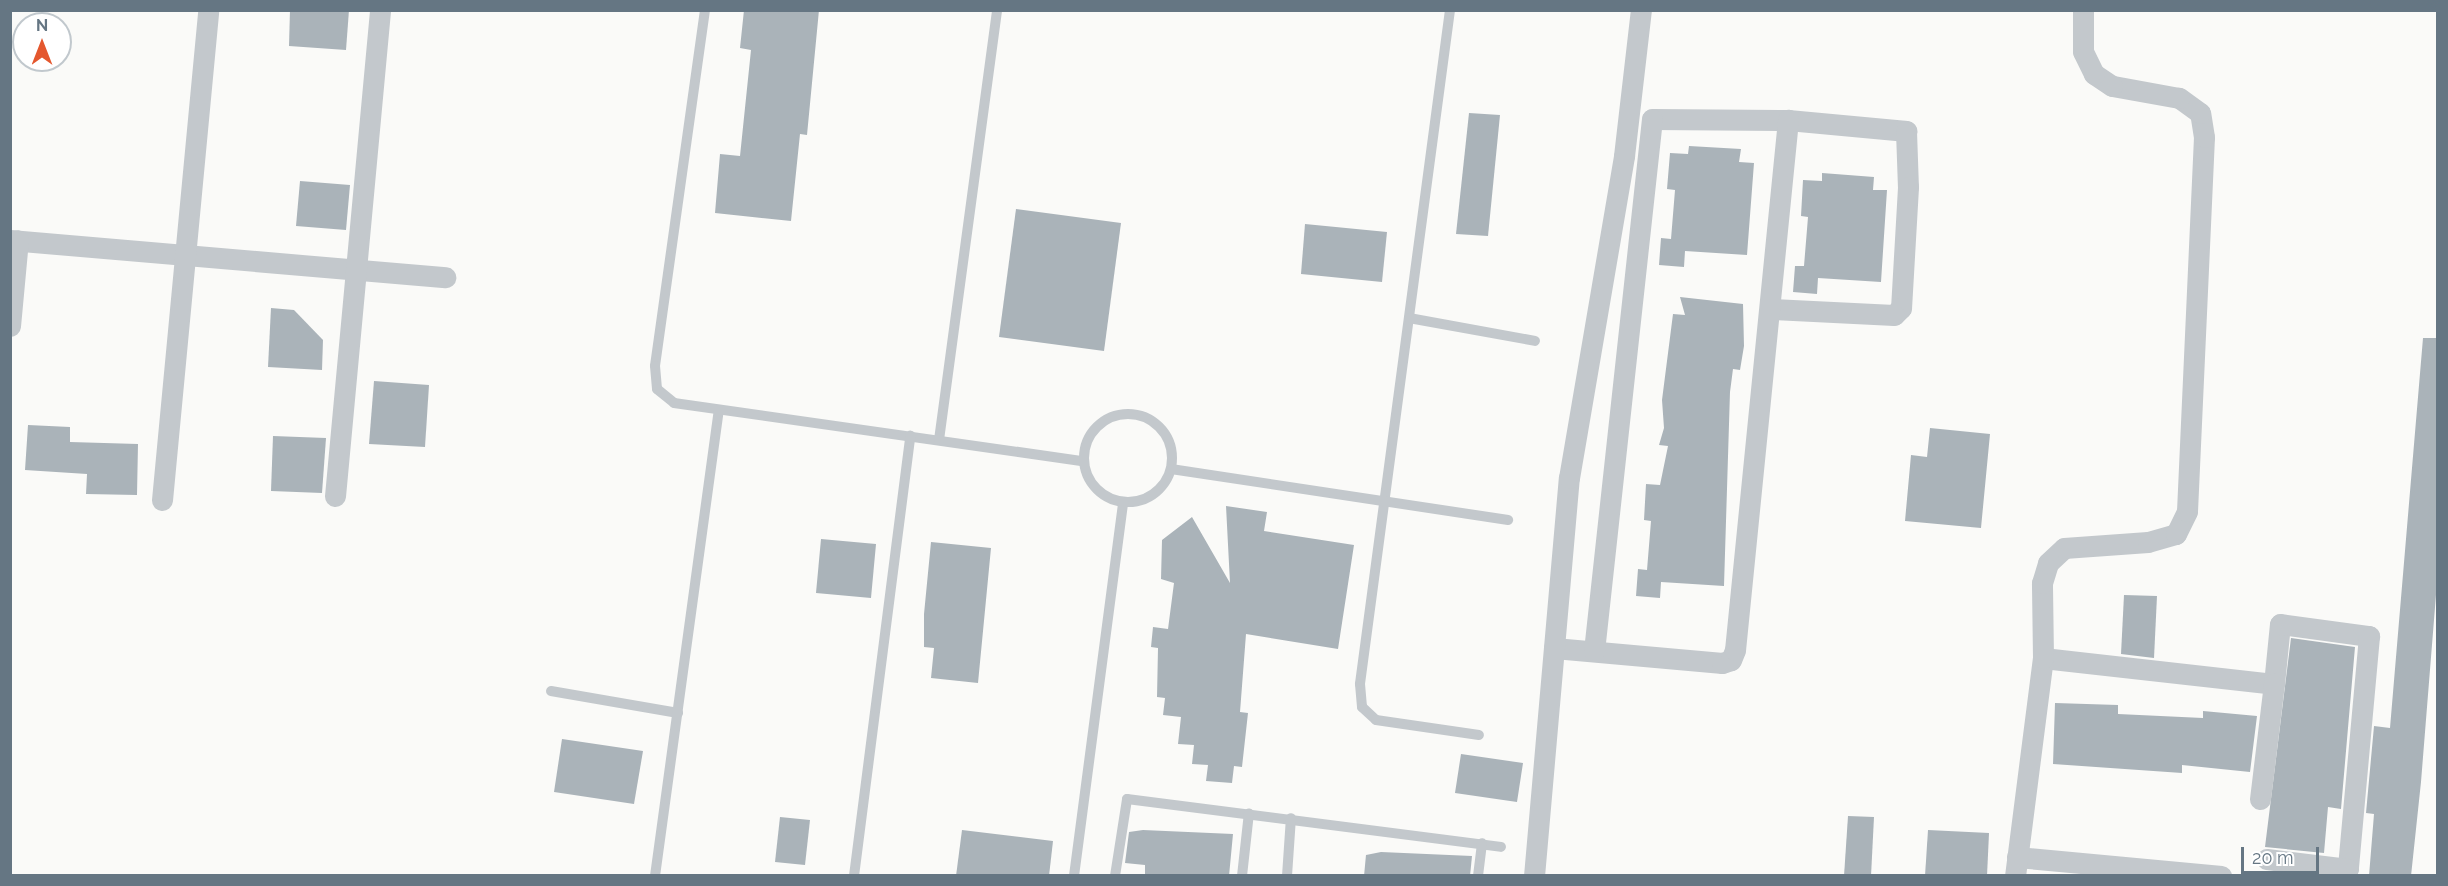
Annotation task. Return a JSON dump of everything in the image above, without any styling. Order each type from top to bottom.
[{"type":"street","points":[[162,500],[208,10]]},
{"type":"street","points":[[334,496],[380,10]]},
{"type":"street","points":[[1534,876],[1569,478],[1624,156],[1641,10]]},
{"type":"street","points":[[2083,10],[2082,51],[2094,74],[2112,86],[2180,98],[2200,113],[2204,138],[2187,511],[2176,534],[2148,542],[2064,548],[2048,563],[2042,583],[2043,658],[2016,866],[2221,876]]},
{"type":"street","points":[[1624,156],[1652,119]]},
{"type":"street","points":[[1652,119],[1788,120],[1906,131],[1904,299],[1894,315],[1772,309]]},
{"type":"street","points":[[1594,651],[1652,119]]},
{"type":"street","points":[[1554,648],[1722,663],[1731,660],[1737,631],[1772,309],[1788,120]]},
{"type":"street","points":[[10,326],[14,240],[446,277]]},
{"type":"street","points":[[2260,799],[2280,624],[2369,636],[2348,869],[2267,859]]},
{"type":"street","points":[[2043,658],[2274,684]]},
{"type":"lane","points":[[705,10],[655,366],[657,389],[674,403],[1083,461]]},
{"type":"lane","points":[[939,440],[997,10]]},
{"type":"lane","points":[[1450,10],[1359,684],[1362,707],[1376,720],[1479,735]]},
{"type":"lane","points":[[1409,318],[1535,341]]},
{"type":"lane","points":[[655,876],[720,410]]},
{"type":"lane","points":[[1132,414],[1147,417],[1168,439],[1171,470],[1153,494],[1123,502],[1096,489],[1083,461],[1091,432],[1102,421],[1132,414]]},
{"type":"lane","points":[[854,876],[910,436]]},
{"type":"lane","points":[[1171,470],[1508,520]]},
{"type":"lane","points":[[1074,876],[1123,502]]},
{"type":"lane","points":[[551,691],[678,713]]},
{"type":"lane","points":[[1116,876],[1127,799],[1291,818],[1501,847]]},
{"type":"lane","points":[[1242,876],[1249,813]]},
{"type":"lane","points":[[1287,876],[1291,818]]},
{"type":"lane","points":[[1478,876],[1482,843]]},
{"type":"building","points":[[290,10],[349,10],[346,50],[289,46]]},
{"type":"building","points":[[744,10],[819,10],[807,135],[800,134],[791,221],[715,213],[720,154],[740,156],[751,50],[740,48]]},
{"type":"building","points":[[1469,113],[1500,115],[1488,236],[1456,234]]},
{"type":"building","points":[[1689,146],[1741,149],[1739,162],[1754,163],[1747,255],[1685,251],[1684,267],[1659,265],[1661,238],[1671,239],[1675,190],[1667,189],[1670,153],[1688,154]]},
{"type":"building","points":[[1822,173],[1874,177],[1873,190],[1887,190],[1881,282],[1818,278],[1817,294],[1793,292],[1795,266],[1804,266],[1808,217],[1801,216],[1803,180],[1822,181]]},
{"type":"building","points":[[300,181],[350,185],[346,230],[296,226]]},
{"type":"building","points":[[1016,209],[1121,223],[1104,351],[999,337]]},
{"type":"building","points":[[1305,224],[1387,232],[1382,282],[1301,274]]},
{"type":"building","points":[[1680,297],[1743,304],[1744,346],[1740,370],[1733,369],[1730,392],[1724,586],[1661,582],[1660,598],[1636,596],[1638,569],[1647,570],[1651,521],[1644,520],[1646,484],[1660,485],[1668,446],[1659,445],[1664,428],[1662,400],[1673,314],[1685,315]]},
{"type":"building","points":[[271,308],[294,310],[323,340],[322,370],[268,367]]},
{"type":"building","points":[[2423,338],[2438,338],[2438,570],[2421,782],[2411,876],[2369,876],[2374,814],[2366,813],[2374,726],[2390,728]]},
{"type":"building","points":[[374,381],[429,385],[425,447],[369,444]]},
{"type":"building","points":[[28,425],[70,427],[70,442],[138,444],[137,495],[86,494],[87,474],[25,470]]},
{"type":"building","points":[[1930,428],[1990,434],[1981,528],[1905,521],[1911,455],[1927,457]]},
{"type":"building","points":[[273,436],[326,438],[322,493],[271,491]]},
{"type":"building","points":[[1226,506],[1267,512],[1264,531],[1354,545],[1338,649],[1246,634],[1240,712],[1248,713],[1242,767],[1234,766],[1232,783],[1206,781],[1208,765],[1192,764],[1194,745],[1178,744],[1181,717],[1163,715],[1165,698],[1157,697],[1158,648],[1151,647],[1153,627],[1168,629],[1174,583],[1161,579],[1162,540],[1192,517],[1230,583]]},
{"type":"building","points":[[821,539],[876,544],[871,598],[816,593]]},
{"type":"building","points":[[931,542],[991,548],[978,683],[931,678],[934,648],[924,647],[924,614]]},
{"type":"building","points":[[2124,595],[2157,596],[2154,658],[2121,654]]},
{"type":"building","points":[[2291,638],[2355,647],[2341,809],[2328,807],[2324,853],[2265,847]]},
{"type":"building","points":[[2055,703],[2118,705],[2118,714],[2203,718],[2203,711],[2257,716],[2250,772],[2182,765],[2182,773],[2053,764]]},
{"type":"building","points":[[562,739],[643,751],[634,804],[554,792]]},
{"type":"building","points":[[1461,754],[1523,763],[1517,802],[1455,793]]},
{"type":"building","points":[[1848,816],[1874,817],[1871,876],[1844,876]]},
{"type":"building","points":[[780,817],[810,820],[805,865],[775,862]]},
{"type":"building","points":[[962,830],[1053,841],[1049,876],[956,876]]},
{"type":"building","points":[[1143,830],[1233,834],[1229,876],[1145,876],[1145,865],[1125,863],[1129,832]]},
{"type":"building","points":[[1928,830],[1989,833],[1987,876],[1925,876]]},
{"type":"building","points":[[1381,852],[1472,856],[1470,876],[1364,876],[1366,855]]}]
